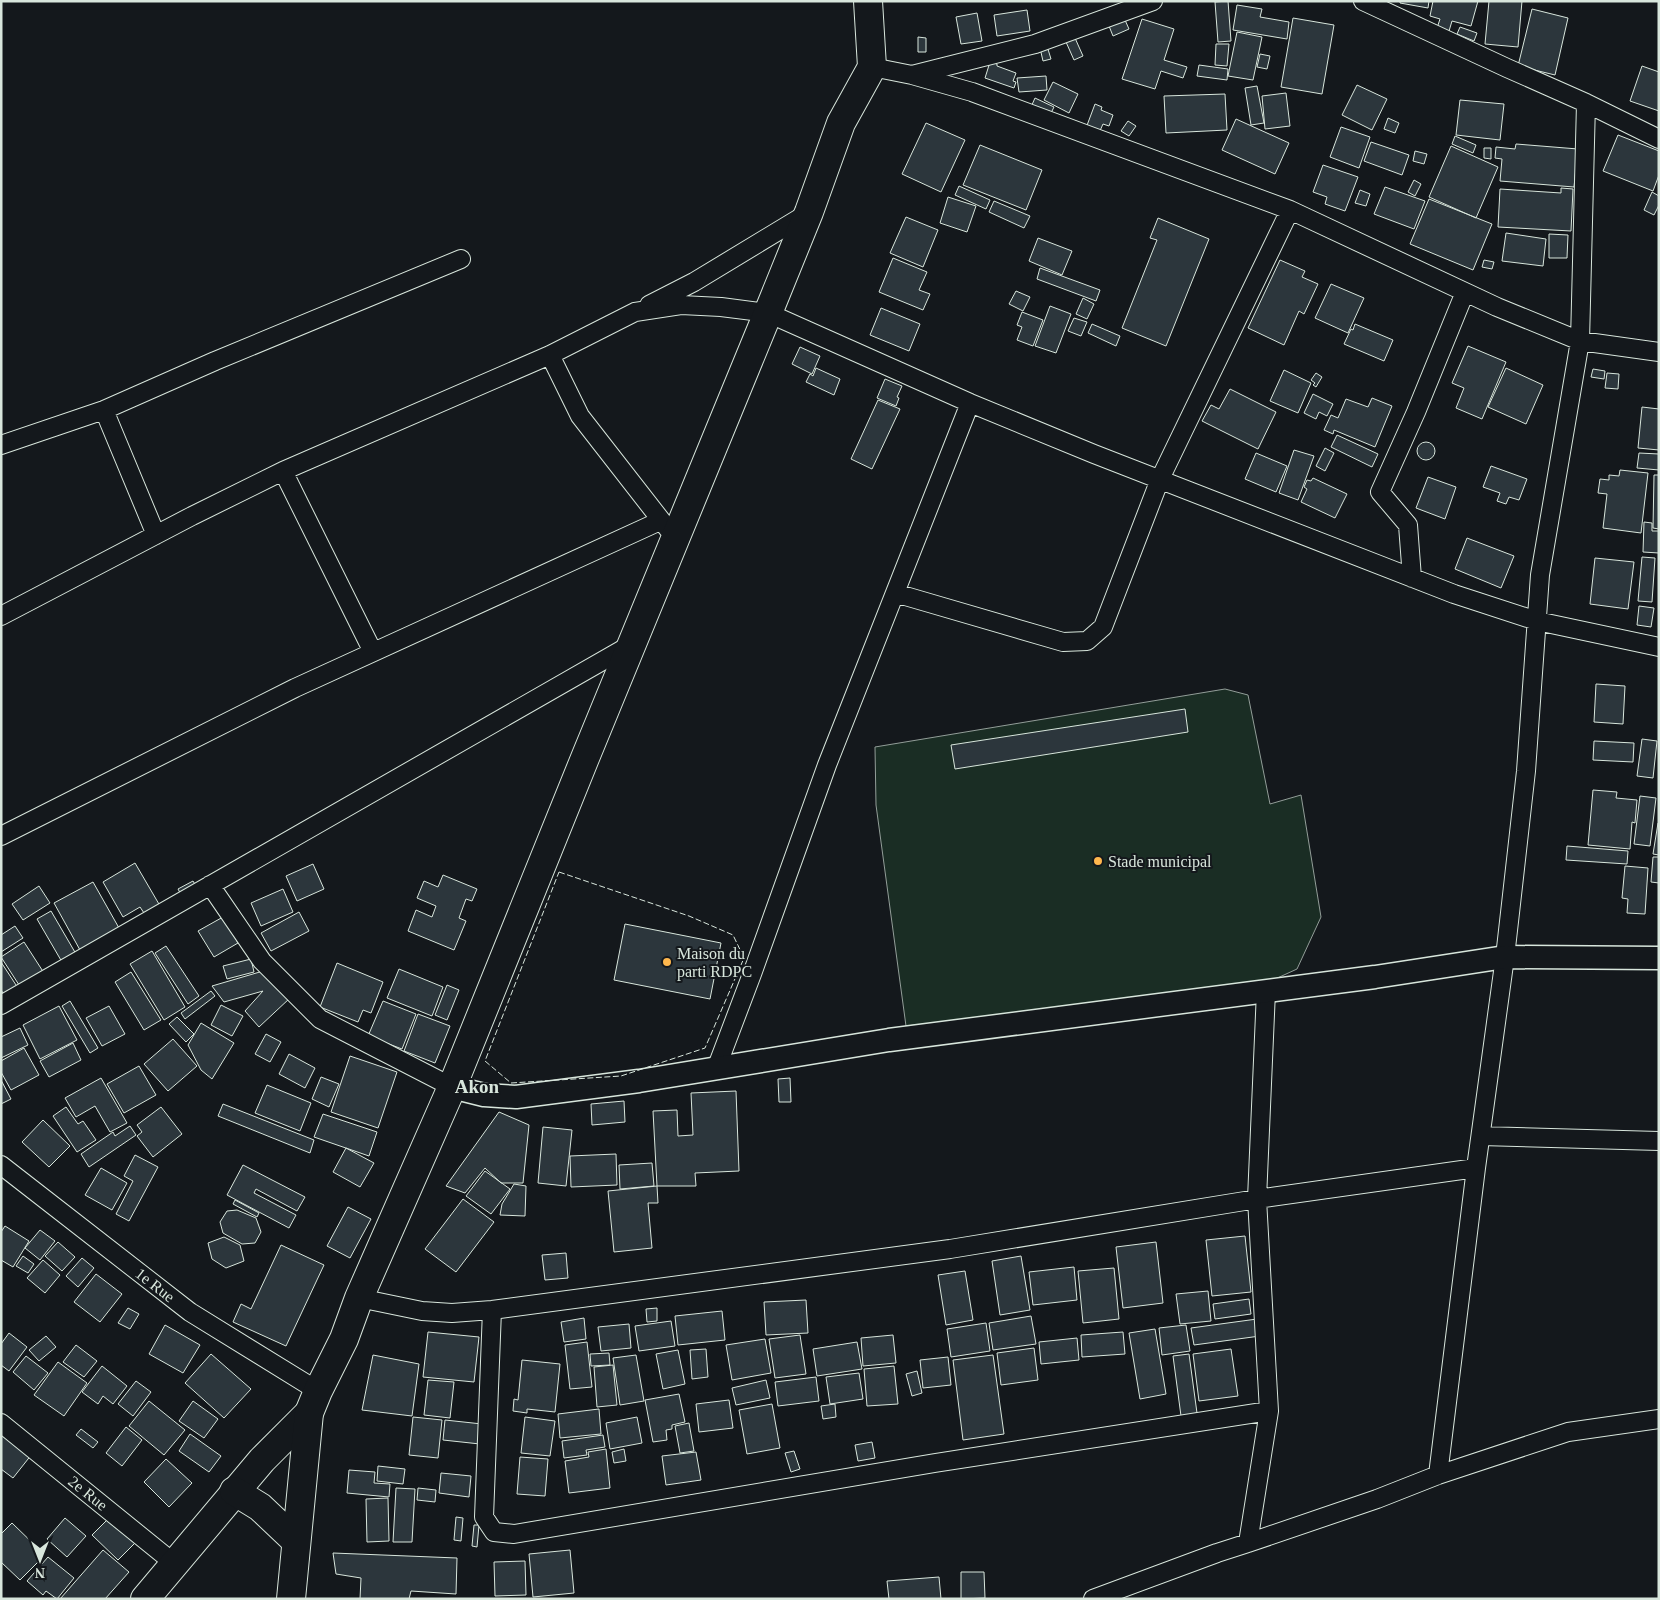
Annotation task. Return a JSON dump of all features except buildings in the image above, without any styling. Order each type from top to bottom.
[{"type":"main road","points":[[145,1599],[234,1492],[314,1402],[344,1339],[452,1087],[632,644],[668,529],[768,313],[841,123],[872,67],[868,1]]},
{"type":"main road","points":[[291,1599],[296,1540],[314,1402]]},
{"type":"main road","points":[[234,1492],[260,1507],[296,1540]]},
{"type":"street","points":[[912,75],[1035,44],[1153,1]]},
{"type":"street","points":[[1363,1],[1586,103],[1659,139]]},
{"type":"street","points":[[872,67],[912,75],[972,92],[1290,210],[1497,307],[1580,341],[1659,352]]},
{"type":"street","points":[[1438,1475],[1476,1168],[1505,957],[1526,771],[1540,575],[1580,341],[1586,103]]},
{"type":"street","points":[[895,593],[1062,642],[1087,641],[1103,627],[1160,479],[1290,210]]},
{"type":"street","points":[[1,616],[283,471],[550,355],[694,282],[808,212]]},
{"type":"street","points":[[1,445],[104,410],[215,361],[462,259]]},
{"type":"street","points":[[1412,578],[1408,525],[1380,492],[1416,412],[1465,292]]},
{"type":"street","points":[[635,312],[681,305],[721,307],[768,313],[970,403],[1454,594],[1537,621],[1659,647]]},
{"type":"street","points":[[1,836],[295,688],[373,652],[668,529],[580,416],[550,355]]},
{"type":"street","points":[[716,1069],[827,765],[970,403]]},
{"type":"street","points":[[104,410],[156,535]]},
{"type":"street","points":[[283,471],[373,652]]},
{"type":"street","points":[[1,1005],[632,644]]},
{"type":"street","points":[[210,885],[262,961],[320,1019],[452,1087],[484,1094],[516,1097],[639,1081],[889,1040],[1375,977],[1505,957],[1659,958]]},
{"type":"street","points":[[1248,1544],[1269,1411],[1257,1199],[1266,991]]},
{"type":"street","points":[[1481,1136],[1659,1141]]},
{"type":"street","name":"1e Rue","points":[[1,1165],[190,1312],[314,1402]]},
{"type":"street","points":[[360,1298],[422,1312],[452,1313],[492,1310],[950,1249],[1257,1199],[1476,1168]]},
{"type":"street","points":[[492,1310],[484,1517],[494,1532],[514,1534],[934,1463],[1269,1411]]},
{"type":"street","points":[[1093,1599],[1217,1553],[1377,1499],[1438,1475],[1568,1432],[1659,1419]]},
{"type":"street","name":"2e Rue","points":[[1,1423],[175,1564]]},
{"type":"green space","name":"Stade municipal","points":[[1225,689],[1248,695],[1270,804],[1301,795],[1321,917],[1297,969],[1260,986],[906,1026],[876,805],[875,747]]},
{"type":"fence","points":[[559,872],[689,916],[733,935],[744,958],[705,1048],[621,1076],[511,1083],[485,1061],[559,872]]},
{"type":"place","name":"Stade municipal","points":[[1098,861]]},
{"type":"place","name":"Maison du parti RDPC","points":[[667,962]]},
{"type":"district","name":"Akon","points":[[477,1086]]}]
